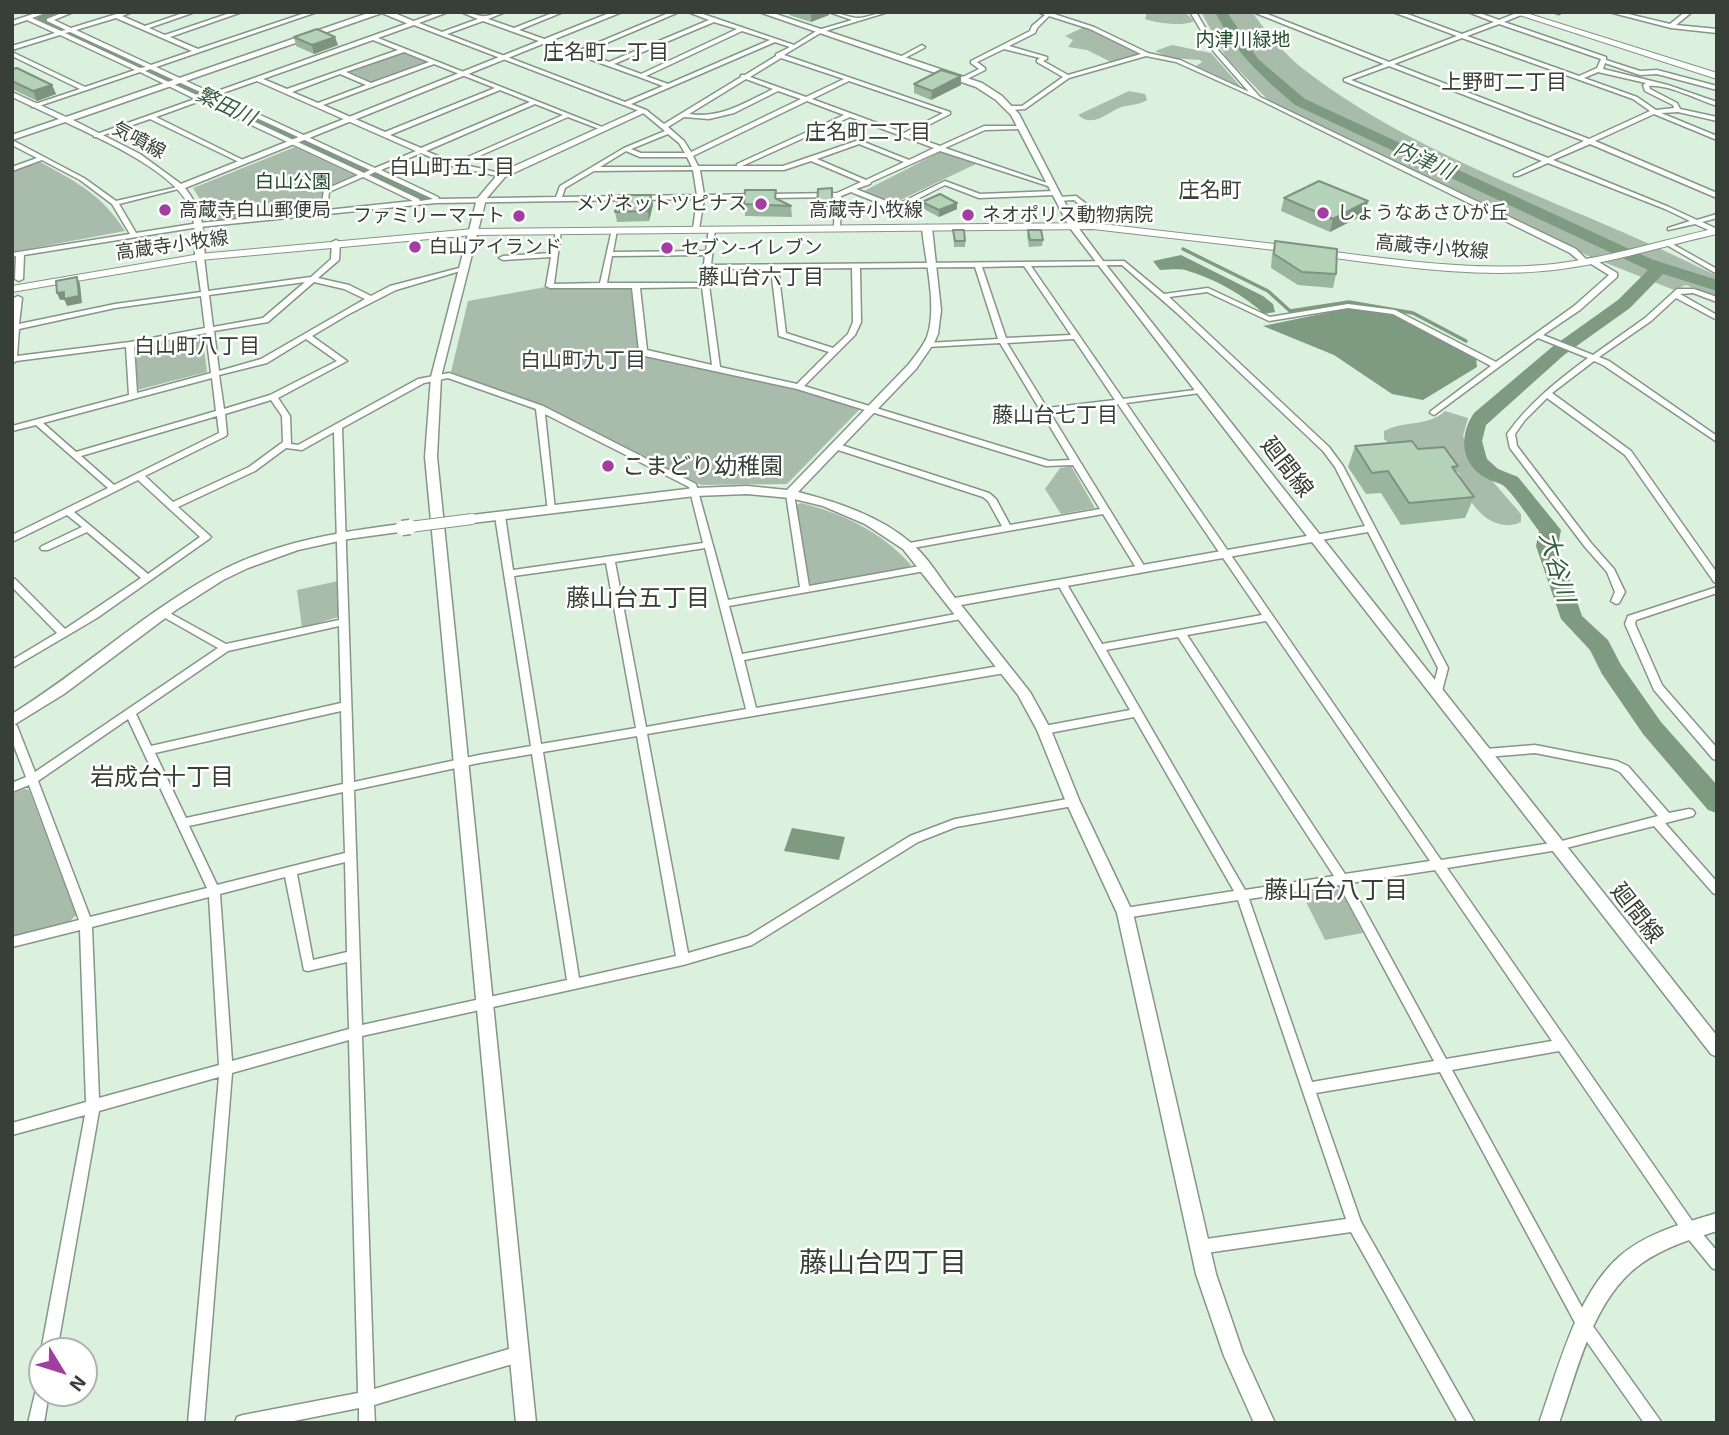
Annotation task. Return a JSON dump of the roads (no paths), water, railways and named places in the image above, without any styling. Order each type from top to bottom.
[{"type":"main road","points":[[1516,13],[1717,76]]},
{"type":"main road","name":"高蔵寺小牧線","points":[[16,289],[200,257],[337,242],[473,232],[1093,226],[1468,269],[1545,268],[1716,231]]},
{"type":"street","points":[[12,23],[45,12]]},
{"type":"street","points":[[70,12],[49,20],[436,198],[436,201]]},
{"type":"street","points":[[12,48],[129,12]]},
{"type":"street","points":[[144,28],[192,12]]},
{"type":"street","points":[[164,37],[239,12]]},
{"type":"street","points":[[12,140],[379,12]]},
{"type":"street","points":[[385,12],[644,111],[682,142],[696,168],[701,196],[696,229]]},
{"type":"street","points":[[96,136],[445,12]]},
{"type":"street","points":[[464,12],[669,86]]},
{"type":"street","points":[[442,34],[502,12]]},
{"type":"street","points":[[513,30],[560,12]]},
{"type":"street","points":[[115,203],[180,187],[620,12]]},
{"type":"street","points":[[578,53],[676,12]]},
{"type":"street","points":[[691,12],[793,46]]},
{"type":"street","name":"廻間線","points":[[762,12],[963,79],[990,91],[1011,108],[1073,226],[1100,263],[1717,1049]]},
{"type":"street","points":[[832,12],[857,20]]},
{"type":"street","points":[[559,197],[562,187],[626,149],[667,129],[682,115],[793,46],[820,31],[885,12]]},
{"type":"street","points":[[1041,12],[1092,28],[1146,54],[1178,61],[1554,242],[1614,275],[1577,308],[1434,413]]},
{"type":"street","points":[[1193,12],[1216,51],[1258,98]]},
{"type":"street","points":[[1255,12],[1589,141],[1717,196]]},
{"type":"street","points":[[1396,12],[1635,98],[1653,112],[1690,130],[1717,138]]},
{"type":"street","points":[[1471,12],[1604,58],[1604,61],[1652,74]]},
{"type":"street","points":[[1612,12],[1631,14],[1671,26],[1717,31]]},
{"type":"street","points":[[1671,26],[1689,12]]},
{"type":"street","points":[[34,106],[311,13]]},
{"type":"street","points":[[1516,13],[1346,80],[1716,231]]},
{"type":"street","points":[[963,79],[983,69],[973,62],[1033,32],[1034,27],[1049,14]]},
{"type":"street","points":[[117,16],[197,51]]},
{"type":"street","points":[[28,18],[417,200],[416,203]]},
{"type":"street","points":[[610,64],[713,20]]},
{"type":"street","points":[[641,76],[742,29]]},
{"type":"street","points":[[374,38],[604,129]]},
{"type":"street","points":[[625,104],[775,40]]},
{"type":"street","points":[[901,58],[922,47]]},
{"type":"street","points":[[1004,47],[1032,52],[1045,58],[1039,61],[1067,77]]},
{"type":"street","points":[[288,91],[403,50]]},
{"type":"street","points":[[12,54],[85,89]]},
{"type":"street","points":[[1011,108],[1023,108],[1067,77],[1146,54]]},
{"type":"street","points":[[778,55],[948,113],[904,135]]},
{"type":"street","points":[[1579,78],[1598,70],[1604,61]]},
{"type":"street","points":[[318,105],[433,62]]},
{"type":"street","points":[[1677,77],[1693,69]]},
{"type":"street","points":[[1598,70],[1642,80],[1717,104]]},
{"type":"street","points":[[340,72],[370,85]]},
{"type":"street","points":[[929,79],[944,72]]},
{"type":"street","points":[[1642,80],[1657,72],[1717,88]]},
{"type":"street","points":[[743,76],[1079,200],[1091,211],[1093,222]]},
{"type":"street","points":[[258,79],[454,165],[502,175]]},
{"type":"street","points":[[626,149],[640,155],[689,155],[849,79]]},
{"type":"street","points":[[1650,83],[1646,85],[1647,89],[1675,104],[1678,110]]},
{"type":"street","points":[[386,135],[500,88]]},
{"type":"street","points":[[682,115],[710,118],[739,110],[778,89]]},
{"type":"street","points":[[897,96],[908,90]]},
{"type":"street","name":"気噴線","points":[[12,94],[147,163],[180,187],[193,205],[199,225],[200,257]]},
{"type":"street","points":[[324,210],[326,191],[536,102]]},
{"type":"street","points":[[1516,175],[1653,112],[1678,110],[1716,117]]},
{"type":"street","points":[[526,1423],[487,1002],[431,457],[436,377],[482,199],[502,175],[644,111]]},
{"type":"street","points":[[454,165],[568,115]]},
{"type":"street","points":[[734,168],[850,115]]},
{"type":"street","points":[[151,117],[243,162]]},
{"type":"street","points":[[337,242],[335,260],[265,320],[130,344],[13,360],[16,254],[199,225],[324,210],[436,201],[559,197],[838,195],[984,128],[1020,127]]},
{"type":"street","points":[[12,140],[82,179],[115,203],[133,234]]},
{"type":"street","points":[[592,169],[784,168],[859,142],[909,162]]},
{"type":"street","points":[[12,169],[42,158]]},
{"type":"street","points":[[813,159],[868,183]]},
{"type":"street","points":[[853,190],[896,208],[945,184],[979,196],[1054,192]]},
{"type":"street","points":[[837,228],[838,195]]},
{"type":"street","points":[[1670,229],[1717,216]]},
{"type":"street","points":[[790,494],[871,409],[933,335],[936,314],[927,228]]},
{"type":"street","points":[[712,229],[705,285],[716,369]]},
{"type":"street","points":[[603,286],[614,230]]},
{"type":"street","points":[[559,231],[550,286],[705,285]]},
{"type":"street","points":[[1665,243],[1717,272]]},
{"type":"street","points":[[609,254],[709,253]]},
{"type":"street","points":[[503,258],[555,255]]},
{"type":"street","points":[[12,539],[223,434],[200,257]]},
{"type":"street","points":[[709,267],[1124,263],[1163,296],[1326,449],[1339,466],[1443,668],[1437,691]]},
{"type":"street","points":[[1026,264],[1562,1045],[1690,1230],[1717,1263]]},
{"type":"street","points":[[799,387],[851,335],[857,322],[856,265]]},
{"type":"street","points":[[978,265],[1003,342],[1141,569]]},
{"type":"street","points":[[774,267],[782,334],[834,351]]},
{"type":"street","points":[[14,425],[37,422],[264,361],[394,288],[463,269]]},
{"type":"street","points":[[15,327],[204,292],[312,279],[346,287],[371,299]]},
{"type":"street","points":[[636,286],[642,351],[799,387],[1049,464],[1074,462]]},
{"type":"street","points":[[1163,296],[1209,290],[1269,319],[1348,306],[1395,312],[1496,365]]},
{"type":"street","points":[[1616,601],[1619,587],[1611,571],[1588,545],[1511,440],[1513,430],[1549,395],[1594,358],[1644,323],[1676,295],[1688,290],[1717,300]]},
{"type":"street","points":[[1676,295],[1717,318]]},
{"type":"street","points":[[1537,335],[1606,363],[1717,440]]},
{"type":"street","points":[[75,455],[274,397],[343,361],[307,336]]},
{"type":"street","points":[[927,345],[1075,337]]},
{"type":"street","points":[[130,344],[133,396]]},
{"type":"street","points":[[284,445],[299,448],[421,381],[449,375],[540,408],[692,486],[752,712]]},
{"type":"street","points":[[1046,411],[1117,399],[1200,391]]},
{"type":"street","points":[[1549,395],[1628,453],[1717,580]]},
{"type":"street","points":[[172,506],[252,469],[287,443],[286,416],[274,397]]},
{"type":"street","points":[[540,408],[551,510]]},
{"type":"street","points":[[37,422],[114,489]]},
{"type":"street","points":[[338,426],[367,1423]]},
{"type":"street","points":[[835,446],[986,495],[992,499],[1007,528]]},
{"type":"street","points":[[12,665],[27,653],[64,634],[206,537],[139,476]]},
{"type":"street","points":[[52,1337],[93,1106],[86,922],[12,724],[195,590],[252,561],[341,534],[695,492],[747,490],[790,494],[851,512],[906,545],[1023,692],[1044,730],[1073,802],[1125,913],[1199,1247],[1234,1356],[1265,1423]]},
{"type":"street","points":[[790,494],[805,590]]},
{"type":"street","points":[[69,512],[147,578]]},
{"type":"street","points":[[906,545],[1105,512]]},
{"type":"street","points":[[500,516],[574,984]]},
{"type":"street","points":[[45,548],[60,546],[88,528]]},
{"type":"street","points":[[738,658],[1062,583],[1372,528]]},
{"type":"street","points":[[510,574],[707,545]]},
{"type":"street","points":[[610,559],[683,960]]},
{"type":"street","points":[[724,604],[925,568]]},
{"type":"street","points":[[12,581],[64,634]]},
{"type":"street","points":[[1062,583],[1242,895],[1310,1088],[1354,1225],[1468,1423]]},
{"type":"street","points":[[1717,590],[1631,618],[1630,624],[1658,687],[1717,756]]},
{"type":"street","points":[[163,614],[225,648]]},
{"type":"street","points":[[1099,648],[1268,617]]},
{"type":"street","points":[[12,788],[33,779],[225,648],[343,622]]},
{"type":"street","points":[[1181,633],[1342,879],[1585,1326],[1654,1423]]},
{"type":"street","points":[[182,823],[461,762],[1004,669]]},
{"type":"street","points":[[150,750],[345,706]]},
{"type":"street","points":[[1044,730],[1135,713]]},
{"type":"street","points":[[131,714],[214,890],[226,1068],[196,1423]]},
{"type":"street","points":[[1486,753],[1535,750],[1613,764],[1623,769],[1717,890]]},
{"type":"street","points":[[12,1129],[357,1032],[683,960],[752,940],[914,839],[955,823],[1073,802]]},
{"type":"street","points":[[1125,913],[1558,846],[1689,813]]},
{"type":"street","points":[[12,942],[351,856]]},
{"type":"street","points":[[290,870],[308,966],[354,955]]},
{"type":"street","points":[[1310,1088],[1562,1045]]},
{"type":"street","points":[[1549,1423],[1585,1326],[1611,1279],[1626,1263],[1690,1230],[1717,1222]]},
{"type":"street","points":[[1199,1247],[1354,1225]]},
{"type":"street","points":[[243,1423],[367,1399],[519,1354]]},
{"type":"waterway","name":"繁田川","points":[[56,12],[43,16],[42,21],[425,199]]},
{"type":"waterway","name":"大谷川","points":[[1221,12],[1238,43],[1253,62],[1300,102],[1657,268],[1653,277],[1624,304],[1558,351],[1481,417],[1472,441],[1478,461],[1491,473],[1511,481],[1550,530],[1547,546],[1572,619],[1600,646],[1610,668],[1652,728],[1717,803]]},
{"type":"waterway","points":[[1183,249],[1268,291],[1290,311],[1349,302],[1413,313],[1466,341]]},
{"type":"waterway","points":[[1651,264],[1717,286]]},
{"type":"place","name":"メゾネットツピナス","points":[[761,204]]},
{"type":"place","name":"高蔵寺白山郵便局","points":[[165,210]]},
{"type":"place","name":"しょうなあさひが丘","points":[[1323,213]]},
{"type":"place","name":"ネオポリス動物病院","points":[[968,215]]},
{"type":"place","name":"ファミリーマート","points":[[519,216]]},
{"type":"place","name":"白山アイランド","points":[[415,247]]},
{"type":"place","name":"セブン-イレブン","points":[[667,248]]},
{"type":"place","name":"こまどり幼稚園","points":[[608,466]]},
{"type":"district","name":"庄名町一丁目","points":[[606,52]]},
{"type":"district","name":"上野町二丁目","points":[[1504,82]]},
{"type":"district","name":"庄名町二丁目","points":[[868,132]]},
{"type":"district","name":"白山町五丁目","points":[[452,167]]},
{"type":"district","name":"庄名町","points":[[1210,190]]},
{"type":"district","name":"藤山台六丁目","points":[[761,277]]},
{"type":"district","name":"白山町八丁目","points":[[197,346]]},
{"type":"district","name":"白山町九丁目","points":[[583,360]]},
{"type":"district","name":"藤山台七丁目","points":[[1055,415]]},
{"type":"district","name":"藤山台五丁目","points":[[638,598]]},
{"type":"district","name":"岩成台十丁目","points":[[162,777]]},
{"type":"district","name":"藤山台八丁目","points":[[1336,890]]},
{"type":"district","name":"藤山台四丁目","points":[[883,1263]]},
{"type":"park label","name":"内津川緑地","points":[[1243,40]]},
{"type":"park label","name":"白山公園","points":[[293,182]]},
{"type":"water label","name":"内津川","points":[[1424,160]]}]
